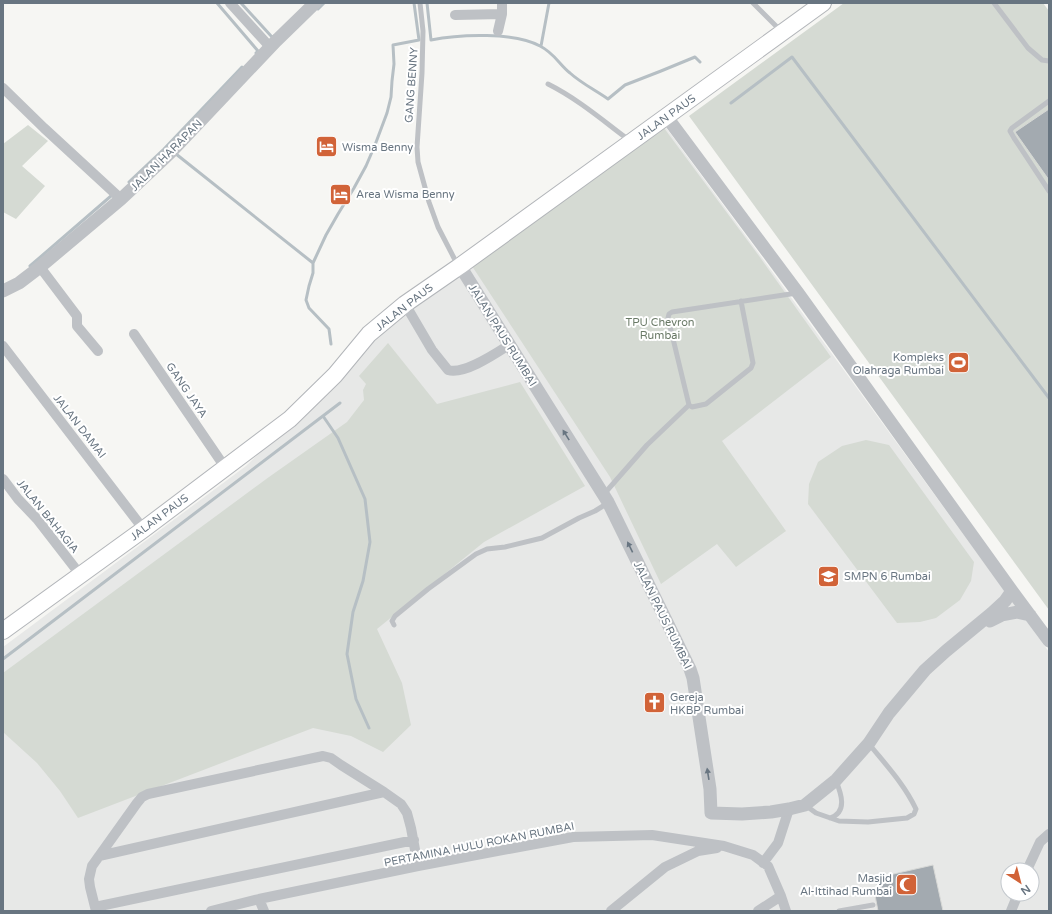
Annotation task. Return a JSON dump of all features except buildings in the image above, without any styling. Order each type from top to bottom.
[{"type":"main road","name":"JALAN PAUS","points":[[3,631],[144,529],[290,419],[335,375],[369,334],[457,262],[625,137],[664,114],[705,79],[812,3]]},
{"type":"main road","name":"JALAN PAUS","points":[[3,621],[283,413],[328,368],[363,326],[402,294],[457,262],[664,114],[823,3]]},
{"type":"street","points":[[230,3],[270,47]]},
{"type":"street","name":"JALAN HARAPAN","points":[[3,291],[42,270],[171,152],[270,47],[315,3]]},
{"type":"street","points":[[498,31],[502,14],[502,3]]},
{"type":"street","points":[[456,15],[502,14]]},
{"type":"street","points":[[3,88],[44,128],[121,198]]},
{"type":"street","points":[[664,114],[798,293],[1049,641]]},
{"type":"street","name":"JALAN PAUS RUMBAI","points":[[457,262],[606,498],[690,669],[693,678],[710,789],[712,812],[742,814],[771,812],[805,805],[836,780],[869,743],[889,713],[925,670],[976,625],[992,614],[1005,601],[1012,591]]},
{"type":"street","points":[[42,270],[77,316],[78,326],[98,351]]},
{"type":"street","points":[[405,304],[432,350],[446,369],[450,371],[463,370],[485,360],[509,345]]},
{"type":"street","name":"GANG JAYA","points":[[134,334],[220,460]]},
{"type":"street","name":"JALAN DAMAI","points":[[3,346],[138,522]]},
{"type":"street","name":"JALAN BAHAGIA","points":[[3,479],[37,519],[75,568]]},
{"type":"street","points":[[976,625],[988,622],[1002,615],[1017,612],[1030,615]]},
{"type":"street","points":[[414,840],[96,909],[90,887],[89,879],[92,866],[142,797],[148,794],[323,756],[331,758],[401,804],[407,813],[414,840],[418,866]]},
{"type":"street","points":[[99,856],[384,792]]},
{"type":"street","points":[[786,911],[768,866],[763,863],[778,843],[789,809]]},
{"type":"street","points":[[1031,862],[1040,842],[1049,834]]},
{"type":"street","name":"PERTAMINA HULU ROKAN RUMBAI","points":[[210,911],[259,899],[418,866],[573,837],[652,835],[724,846],[753,855],[763,863]]},
{"type":"street","points":[[610,911],[665,867],[698,851],[724,846]]},
{"type":"street","points":[[758,911],[781,896]]},
{"type":"street","points":[[259,899],[264,911]]},
{"type":"lane","name":"GANG BENNY","points":[[420,3],[423,31],[423,50],[417,147],[418,162],[429,202],[436,220],[446,243],[457,262]]},
{"type":"lane","points":[[753,3],[778,28]]},
{"type":"lane","points":[[994,3],[1028,48],[1042,60],[1049,61]]},
{"type":"lane","points":[[548,84],[595,113],[625,137]]},
{"type":"lane","points":[[1049,101],[1010,131],[1017,144],[1049,191]]},
{"type":"lane","points":[[689,405],[668,318],[669,314],[672,312],[798,293]]},
{"type":"lane","points":[[689,405],[692,407],[706,404],[753,366],[741,301]]},
{"type":"lane","points":[[394,625],[392,621],[395,616],[428,589],[476,554],[487,549],[505,547],[542,538],[595,511],[647,445],[689,405]]},
{"type":"lane","points":[[805,805],[816,813],[839,822],[868,822],[907,818],[912,816],[916,812],[916,809],[912,800],[899,780],[869,743]]},
{"type":"lane","points":[[830,818],[838,814],[842,805],[842,797],[836,780]]},
{"type":"lane","points":[[838,911],[873,905]]},
{"type":"shaded area","points":[[664,125],[1049,652],[1049,911],[3,911],[3,647],[246,466],[309,405],[368,335]]},
{"type":"green space","name":"Kompleks Olahraga Rumbai","points":[[844,3],[1043,3],[1049,11],[1049,610],[689,116]]},
{"type":"green space","points":[[28,125],[48,141],[22,166],[45,186],[16,219],[3,212],[3,144]]},
{"type":"green space","name":"TPU Chevron Rumbai","points":[[664,128],[759,256],[831,357],[722,441],[786,531],[736,567],[717,544],[661,584],[610,477],[472,266]]},
{"type":"green space","points":[[388,343],[437,404],[520,382],[585,486],[484,542],[377,629],[402,683],[411,725],[383,752],[351,736],[313,728],[78,818],[60,791],[37,763],[3,732],[3,673],[269,477],[347,422],[364,400],[363,390],[366,384],[359,376]]},
{"type":"green space","points":[[866,440],[889,445],[974,562],[971,581],[960,600],[936,618],[920,622],[897,623],[808,504],[809,484],[818,462],[842,446]]},
{"type":"waterway","points":[[217,3],[258,51],[256,53]]},
{"type":"waterway","points":[[241,3],[272,37],[274,36]]},
{"type":"waterway","points":[[318,9],[324,3]]},
{"type":"waterway","points":[[331,344],[329,329],[309,308],[306,300],[313,273],[313,263],[326,235],[366,166],[387,113],[391,97],[394,64],[393,45],[419,40],[414,3]]},
{"type":"waterway","points":[[427,3],[431,40],[457,36],[502,36],[529,41],[545,49],[553,55],[574,77],[608,99],[625,85],[695,57],[700,62]]},
{"type":"waterway","points":[[541,46],[549,3]]},
{"type":"waterway","points":[[731,103],[792,57],[1049,398]]},
{"type":"waterway","points":[[129,182],[164,149],[242,67]]},
{"type":"waterway","points":[[176,154],[313,263]]},
{"type":"waterway","points":[[30,266],[111,196]]},
{"type":"waterway","points":[[3,659],[340,403]]},
{"type":"waterway","points":[[323,416],[338,438],[365,499],[370,542],[363,581],[353,612],[347,654],[356,699],[369,728]]},
{"type":"place","name":"Wisma Benny","points":[[326,147]]},
{"type":"place","name":"Area Wisma Benny","points":[[340,194]]},
{"type":"place","name":"Kompleks Olahraga Rumbai","points":[[959,363]]},
{"type":"place","name":"SMPN 6 Rumbai","points":[[829,576]]},
{"type":"place","name":"Gereja HKBP Rumbai","points":[[655,703]]},
{"type":"place","name":"Masjid Al-Ittihad Rumbai","points":[[907,884]]}]
